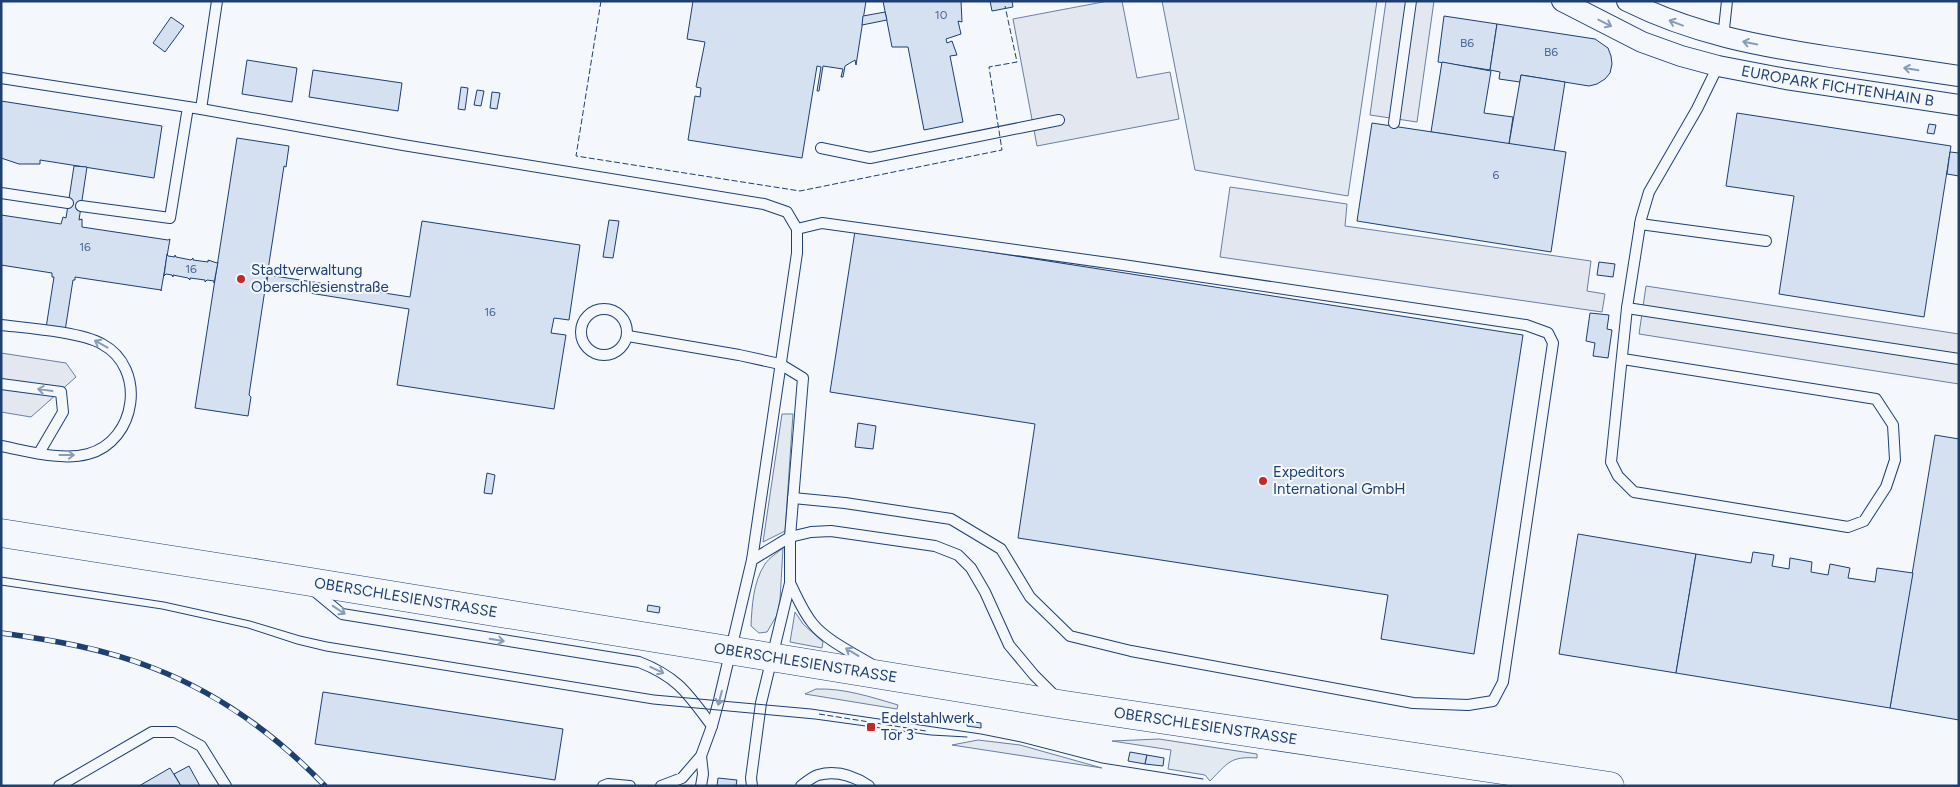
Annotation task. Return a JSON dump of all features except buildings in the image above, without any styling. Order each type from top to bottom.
[{"type":"main road","name":"OBERSCHLESIENSTRASSE","points":[[1,533],[1065,705],[1610,786]]},
{"type":"street","name":"EUROPARK FICHTENHAIN B","points":[[1562,1],[1642,42],[1681,56],[1718,66],[1786,79],[1959,105]]},
{"type":"street","name":"EUROPARK FICHTENHAIN B","points":[[1627,1],[1668,20],[1723,38],[1959,76]]},
{"type":"street","points":[[1718,66],[1723,38]]},
{"type":"lane","points":[[200,109],[217,1]]},
{"type":"lane","points":[[1394,123],[1411,1]]},
{"type":"lane","points":[[1723,38],[1727,1]]},
{"type":"lane","points":[[1623,359],[1876,399],[1893,425],[1895,460],[1886,487],[1864,521],[1848,527],[1634,492],[1618,476],[1611,462],[1627,308],[1640,224],[1649,192],[1697,109],[1718,66]]},
{"type":"lane","points":[[1,78],[188,107],[403,145],[764,204],[787,212],[797,229],[798,253],[752,560],[732,651],[712,726],[701,756],[682,778],[661,786]]},
{"type":"lane","points":[[81,206],[170,218],[188,107]]},
{"type":"lane","points":[[821,148],[870,158],[1059,120]]},
{"type":"lane","points":[[1,193],[68,204]]},
{"type":"lane","points":[[793,498],[845,503],[951,519],[1001,548],[1030,596],[1070,636],[1131,651],[1412,703],[1468,705],[1493,701],[1503,682],[1553,344],[1548,333],[1516,324],[1123,264],[822,222],[797,229]]},
{"type":"lane","points":[[1640,224],[1766,241]]},
{"type":"lane","points":[[1627,308],[1959,359]]},
{"type":"lane","points":[[601,309],[610,310],[620,315],[626,325],[628,336],[623,347],[608,355],[598,355],[586,347],[581,336],[583,323],[588,316],[601,309]]},
{"type":"lane","points":[[1,325],[88,338],[102,344],[119,358],[129,375],[132,390],[130,406],[124,424],[108,443],[88,454],[66,456],[1,446]]},
{"type":"lane","points":[[628,336],[780,364],[803,378],[790,537],[790,583],[761,703],[752,786]]},
{"type":"lane","points":[[1,384],[61,392],[62,412],[39,453]]},
{"type":"lane","points":[[752,560],[790,537],[811,532],[831,532],[936,546],[958,556],[971,568],[985,592],[1009,645],[1034,675],[1065,705]]},
{"type":"lane","points":[[300,580],[342,614],[639,662],[660,670],[676,681],[712,726]]},
{"type":"lane","points":[[790,583],[815,626],[840,645],[894,678]]},
{"type":"lane","points":[[59,786],[152,732],[175,732],[201,746],[226,786]]},
{"type":"lane","points":[[701,756],[701,786]]},
{"type":"lane","points":[[800,786],[817,775],[841,774],[858,779],[869,786]]},
{"type":"lane","points":[[603,786],[608,784],[630,786]]},
{"type":"shaded area","points":[[1108,1],[1122,1],[1137,78],[1170,72],[1179,119],[1037,146],[1013,19]]},
{"type":"shaded area","points":[[1162,1],[1377,1],[1348,196],[1195,170]]},
{"type":"shaded area","points":[[1386,1],[1434,1],[1417,122],[1370,115]]},
{"type":"shaded area","points":[[1230,187],[1347,204],[1345,226],[1591,261],[1587,291],[1605,294],[1602,312],[1220,257]]},
{"type":"shaded area","points":[[1646,286],[1959,334],[1959,384],[1639,334]]},
{"type":"shaded area","points":[[1,353],[66,363],[76,377],[31,417],[1,412]]},
{"type":"shaded area","points":[[782,414],[793,414],[785,531],[763,542]]},
{"type":"shaded area","points":[[783,548],[780,600],[777,615],[767,632],[759,633],[751,626],[758,578],[765,564]]},
{"type":"shaded area","points":[[795,612],[803,624],[823,642],[822,648],[790,642]]},
{"type":"shaded area","points":[[816,689],[868,696],[898,705],[897,709],[805,694]]},
{"type":"shaded area","points":[[1159,739],[1257,754],[1257,758],[1241,758],[1230,762],[1210,781],[1205,775],[1168,769],[1171,750],[1112,741]]},
{"type":"shaded area","points":[[978,740],[1020,745],[1102,768],[952,745]]},
{"type":"tram line","points":[[1,577],[164,602],[250,621],[327,642],[654,695],[811,709],[981,734],[1021,742],[1102,763],[1203,779]]},
{"type":"tram line","points":[[1,585],[162,609],[248,628],[326,651],[653,704],[815,719],[931,735],[967,737]]},
{"type":"railway","points":[[1,633],[98,650],[135,661],[177,678],[223,703],[267,733],[325,786]]},
{"type":"fence","points":[[601,1],[576,156],[800,191],[1002,150],[989,67],[1017,62],[1005,6]]},
{"type":"fence","points":[[819,714],[926,731]]},
{"type":"place","name":"Stadtverwaltung Oberschlesienstraße","points":[[241,279]]},
{"type":"place","name":"Expeditors International GmbH","points":[[1263,481]]},
{"type":"place","name":"Edelstahlwerk Tor 3","points":[[871,727]]}]
